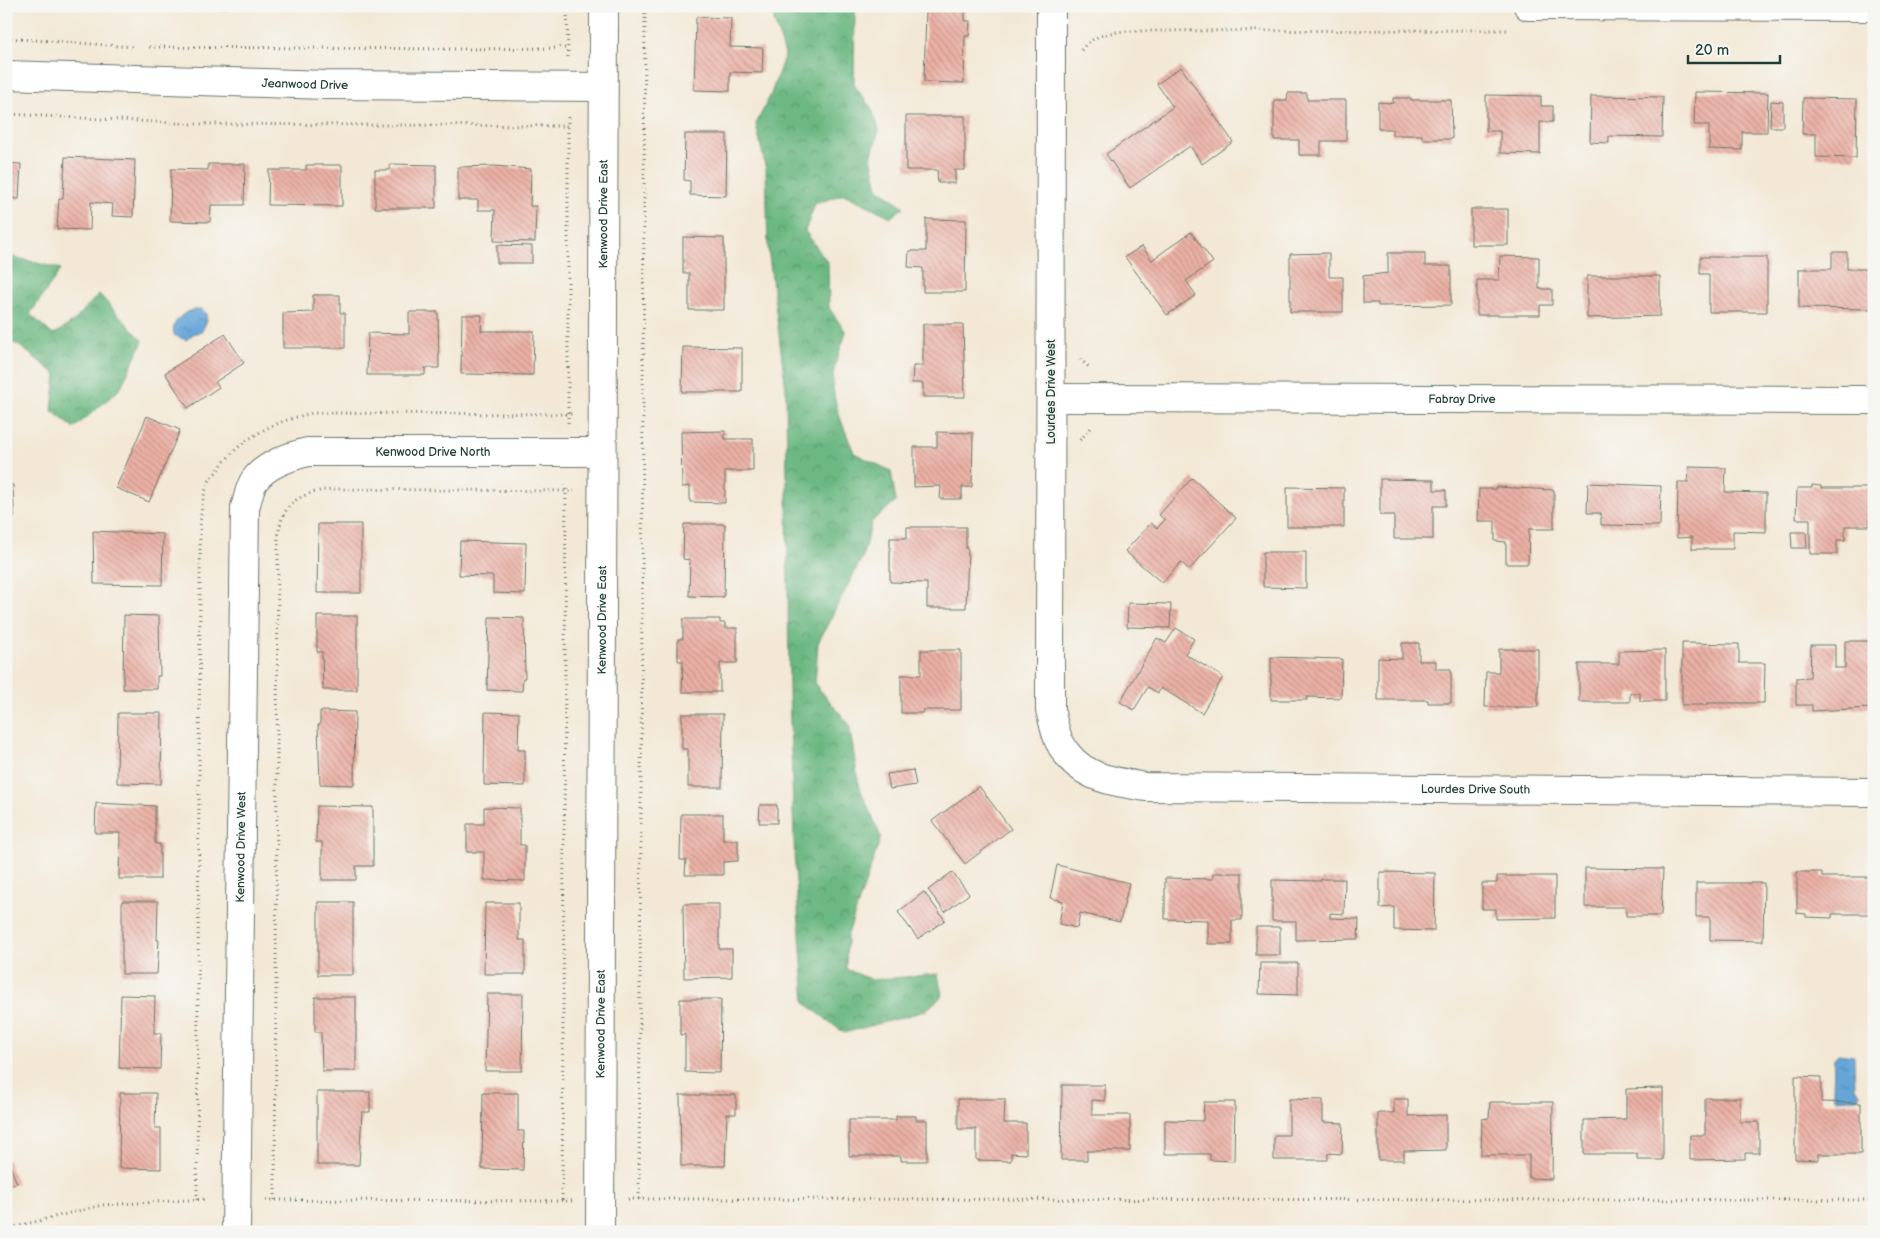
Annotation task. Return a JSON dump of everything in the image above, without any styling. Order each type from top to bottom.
[{"type":"street","name":"Kenwood Drive East","points":[[600,1232],[604,6]]},
{"type":"street","name":"Lourdes Drive West","points":[[1051,6],[1050,710],[1060,741],[1082,768]]},
{"type":"street","points":[[1522,18],[1874,8]]},
{"type":"street","name":"Jeanwood Drive","points":[[6,75],[326,85],[603,87]]},
{"type":"street","name":"Fabray Drive","points":[[1051,398],[1874,400]]},
{"type":"street","name":"Kenwood Drive North","points":[[268,469],[291,456],[308,452],[602,452]]},
{"type":"street","name":"Kenwood Drive West","points":[[236,1232],[245,508],[254,482],[268,469]]},
{"type":"street","name":"Lourdes Drive South","points":[[1082,768],[1097,778],[1146,787],[1874,792]]},
{"type":"path","points":[[562,1201],[567,452],[567,6]]},
{"type":"path","points":[[639,1199],[645,6]]},
{"type":"path","points":[[1078,56],[1090,41],[1113,32],[1522,18]]},
{"type":"path","points":[[6,38],[182,48],[567,48]]},
{"type":"path","points":[[6,114],[106,121],[194,124],[568,126]]},
{"type":"path","points":[[1078,355],[1094,370]]},
{"type":"path","points":[[1078,447],[1091,427],[1097,424]]},
{"type":"path","points":[[275,1200],[278,540],[279,525],[283,514],[301,496],[315,491],[332,489],[602,492]]},
{"type":"path","points":[[6,1229],[102,1205],[142,1201],[236,1199],[562,1201],[639,1199],[1874,1200]]},
{"type":"green space","points":[[774,6],[855,6],[854,85],[872,109],[879,130],[871,157],[878,188],[904,207],[891,217],[844,194],[815,204],[805,231],[828,263],[829,308],[846,332],[836,361],[833,378],[833,388],[840,416],[854,453],[891,471],[896,502],[872,521],[862,558],[818,643],[815,684],[849,724],[859,786],[881,837],[847,937],[846,969],[872,980],[938,974],[942,996],[925,1011],[844,1033],[805,1003],[795,869],[789,690],[786,390],[768,248],[766,170],[756,124],[771,94],[785,54],[774,21]]},
{"type":"green space","points":[[6,255],[61,269],[30,314],[53,335],[73,322],[99,294],[143,341],[120,389],[74,428],[52,411],[56,374],[17,344],[6,342]]},
{"type":"water","points":[[201,309],[206,314],[207,321],[202,331],[193,334],[186,340],[174,335],[173,330],[181,316],[190,311]]},
{"type":"water","points":[[1838,1054],[1854,1056],[1855,1088],[1860,1093],[1858,1098],[1836,1099],[1833,1094],[1834,1058]]},
{"type":"building","points":[[174,6],[227,6],[227,8],[174,8]]},
{"type":"building","points":[[366,6],[408,6],[408,9],[366,9]]},
{"type":"building","points":[[926,9],[965,10],[965,21],[970,21],[969,36],[965,36],[964,83],[924,82]]},
{"type":"building","points":[[696,17],[731,18],[730,47],[763,48],[762,73],[730,72],[730,91],[694,90]]},
{"type":"building","points":[[1181,67],[1233,142],[1202,164],[1190,146],[1130,188],[1106,154],[1173,107],[1157,84]]},
{"type":"building","points":[[1695,92],[1768,93],[1767,132],[1742,132],[1742,150],[1709,149],[1709,125],[1694,125]]},
{"type":"building","points":[[1288,93],[1307,93],[1307,100],[1346,100],[1346,141],[1321,141],[1321,155],[1299,155],[1299,140],[1274,140],[1274,100],[1287,100]]},
{"type":"building","points":[[1486,95],[1541,96],[1541,106],[1553,106],[1553,122],[1540,122],[1540,154],[1500,153],[1500,131],[1486,131]]},
{"type":"building","points":[[1591,96],[1663,97],[1662,137],[1609,136],[1609,143],[1590,142]]},
{"type":"building","points":[[1393,98],[1451,100],[1452,139],[1422,139],[1422,135],[1392,135],[1392,129],[1378,129],[1378,102],[1393,103]]},
{"type":"building","points":[[1803,98],[1857,99],[1856,158],[1816,157],[1816,134],[1802,134]]},
{"type":"building","points":[[1771,101],[1783,102],[1783,127],[1770,127]]},
{"type":"building","points":[[906,116],[965,116],[965,170],[955,170],[955,183],[938,183],[937,170],[906,170]]},
{"type":"building","points":[[685,134],[727,134],[726,196],[690,195],[690,181],[684,180]]},
{"type":"building","points":[[65,157],[135,160],[133,217],[112,216],[113,204],[91,202],[90,230],[57,229],[59,199],[63,199]]},
{"type":"building","points":[[6,163],[21,164],[19,199],[6,198]]},
{"type":"building","points":[[208,164],[245,164],[244,205],[211,205],[210,222],[170,221],[171,169],[208,170]]},
{"type":"building","points":[[390,164],[436,165],[436,208],[375,208],[375,170],[390,170]]},
{"type":"building","points":[[306,165],[342,165],[342,206],[268,205],[269,170],[306,170]]},
{"type":"building","points":[[494,166],[531,169],[530,206],[536,206],[535,242],[494,241],[495,210],[478,210],[478,200],[458,200],[458,167]]},
{"type":"building","points":[[1471,209],[1508,209],[1508,245],[1471,245]]},
{"type":"building","points":[[926,219],[966,220],[965,292],[923,292],[923,268],[908,267],[909,251],[926,251]]},
{"type":"building","points":[[1191,232],[1213,262],[1186,281],[1196,295],[1167,315],[1125,257],[1142,246],[1152,260]]},
{"type":"building","points":[[683,237],[724,238],[724,310],[689,310],[689,273],[683,273]]},
{"type":"building","points":[[497,245],[532,246],[532,263],[497,263]]},
{"type":"building","points":[[1832,252],[1847,252],[1847,269],[1871,269],[1871,309],[1799,308],[1799,269],[1832,269]]},
{"type":"building","points":[[1329,253],[1329,277],[1343,277],[1343,312],[1290,312],[1290,254]]},
{"type":"building","points":[[1388,253],[1425,253],[1425,266],[1451,266],[1451,305],[1378,306],[1378,303],[1363,303],[1363,276],[1388,273]]},
{"type":"building","points":[[1500,256],[1539,257],[1539,289],[1552,289],[1552,305],[1540,305],[1540,315],[1477,315],[1477,280],[1499,280]]},
{"type":"building","points":[[1700,257],[1767,257],[1767,312],[1709,312],[1709,274],[1700,274]]},
{"type":"building","points":[[1587,276],[1660,276],[1660,316],[1587,318]]},
{"type":"building","points":[[313,295],[340,295],[340,313],[345,313],[345,348],[283,348],[283,313],[313,312]]},
{"type":"building","points":[[409,312],[438,312],[439,368],[425,368],[425,375],[367,375],[368,333],[409,334]]},
{"type":"building","points":[[462,315],[482,315],[481,331],[534,331],[533,375],[461,374]]},
{"type":"building","points":[[923,324],[963,324],[965,397],[923,397],[923,383],[912,383],[913,366],[923,366]]},
{"type":"building","points":[[225,334],[244,363],[215,382],[219,387],[188,408],[165,373]]},
{"type":"building","points":[[683,347],[742,348],[742,392],[682,392]]},
{"type":"building","points":[[147,416],[180,430],[149,502],[116,488]]},
{"type":"building","points":[[725,431],[725,439],[753,439],[753,471],[725,471],[725,503],[690,502],[690,486],[682,487],[681,432]]},
{"type":"building","points":[[937,432],[973,433],[972,487],[962,487],[962,499],[940,499],[941,486],[914,487],[914,447],[937,447]]},
{"type":"building","points":[[1689,467],[1726,468],[1725,492],[1766,493],[1766,532],[1733,531],[1733,549],[1692,549],[1692,537],[1677,538],[1678,482],[1688,482]]},
{"type":"building","points":[[1192,478],[1236,518],[1189,570],[1181,562],[1162,583],[1125,551],[1151,523],[1157,528],[1165,520],[1159,515]]},
{"type":"building","points":[[1380,479],[1434,480],[1434,490],[1446,490],[1446,506],[1433,506],[1433,539],[1394,539],[1394,515],[1380,515]]},
{"type":"building","points":[[1588,483],[1661,486],[1660,526],[1601,525],[1601,513],[1587,513]]},
{"type":"building","points":[[6,485],[13,485],[14,516],[6,517]]},
{"type":"building","points":[[1812,485],[1821,486],[1821,488],[1870,488],[1870,526],[1845,526],[1845,540],[1837,540],[1837,554],[1810,554],[1810,519],[1796,519],[1797,488],[1812,488]]},
{"type":"building","points":[[1287,487],[1344,488],[1344,527],[1287,527]]},
{"type":"building","points":[[1496,487],[1554,490],[1554,529],[1529,529],[1528,564],[1506,564],[1506,542],[1495,541],[1495,521],[1478,521],[1479,489],[1496,489]]},
{"type":"building","points":[[318,524],[361,524],[361,593],[317,593]]},
{"type":"building","points":[[684,524],[725,524],[724,597],[689,596],[690,560],[683,559]]},
{"type":"building","points":[[907,527],[966,527],[966,549],[968,549],[966,608],[927,608],[927,583],[890,582],[890,538],[907,538]]},
{"type":"building","points":[[93,531],[163,534],[162,585],[94,584]]},
{"type":"building","points":[[1791,532],[1806,532],[1807,548],[1792,548]]},
{"type":"building","points":[[460,541],[526,543],[525,594],[493,593],[493,576],[459,575]]},
{"type":"building","points":[[1263,552],[1306,552],[1306,588],[1263,587]]},
{"type":"building","points":[[1128,603],[1171,604],[1170,628],[1127,627]]},
{"type":"building","points":[[124,615],[159,616],[160,676],[157,676],[157,689],[123,689]]},
{"type":"building","points":[[317,616],[357,616],[357,690],[323,690],[322,652],[317,652]]},
{"type":"building","points":[[489,617],[524,618],[525,678],[523,678],[522,691],[487,690]]},
{"type":"building","points":[[683,619],[720,619],[720,623],[725,623],[725,628],[737,628],[737,663],[720,663],[720,692],[682,692],[683,661],[678,661],[678,639],[683,639]]},
{"type":"building","points":[[1176,628],[1194,639],[1185,654],[1223,677],[1202,713],[1161,688],[1158,693],[1148,687],[1134,710],[1120,702],[1157,638],[1166,643]]},
{"type":"building","points":[[1845,641],[1874,641],[1874,658],[1870,658],[1871,708],[1812,711],[1812,705],[1796,705],[1796,678],[1810,677],[1811,645],[1835,645],[1835,668],[1845,668]]},
{"type":"building","points":[[1402,643],[1419,643],[1419,661],[1436,661],[1436,669],[1451,669],[1451,703],[1428,703],[1428,700],[1378,700],[1378,658],[1402,659]]},
{"type":"building","points":[[1682,643],[1739,644],[1739,663],[1765,663],[1764,703],[1682,705]]},
{"type":"building","points":[[1499,649],[1538,649],[1538,707],[1485,707],[1486,672],[1499,672]]},
{"type":"building","points":[[921,650],[961,650],[961,710],[923,710],[923,713],[901,713],[901,675],[921,675]]},
{"type":"building","points":[[1665,650],[1665,701],[1640,701],[1640,693],[1630,693],[1630,702],[1579,702],[1579,664],[1619,664],[1619,651]]},
{"type":"building","points":[[1271,657],[1342,659],[1341,698],[1307,697],[1307,700],[1271,700]]},
{"type":"building","points":[[320,711],[355,712],[354,785],[320,784],[318,725],[320,725]]},
{"type":"building","points":[[485,712],[519,713],[518,750],[525,750],[525,786],[484,785]]},
{"type":"building","points":[[118,713],[162,713],[161,784],[117,783]]},
{"type":"building","points":[[682,714],[723,714],[722,787],[688,787],[688,749],[682,749]]},
{"type":"building","points":[[913,770],[916,785],[890,789],[887,774]]},
{"type":"building","points":[[979,786],[1011,829],[965,864],[932,821]]},
{"type":"building","points":[[96,803],[155,806],[155,844],[160,844],[160,879],[119,879],[120,833],[95,833]]},
{"type":"building","points":[[760,805],[777,805],[777,823],[759,823]]},
{"type":"building","points":[[317,806],[373,807],[373,866],[356,866],[356,880],[322,880],[322,842],[316,842]]},
{"type":"building","points":[[484,807],[520,808],[520,845],[525,845],[525,881],[484,880],[484,852],[467,852],[467,824],[484,824]]},
{"type":"building","points":[[681,814],[723,814],[723,840],[738,840],[738,861],[723,862],[723,875],[685,875],[686,860],[680,860]]},
{"type":"building","points":[[1057,865],[1129,883],[1120,922],[1080,913],[1077,928],[1059,924],[1063,901],[1050,898]]},
{"type":"building","points":[[1585,868],[1663,869],[1661,916],[1626,916],[1626,907],[1585,907]]},
{"type":"building","points":[[952,872],[969,894],[945,912],[928,890]]},
{"type":"building","points":[[1380,872],[1435,873],[1434,931],[1394,930],[1394,907],[1380,908]]},
{"type":"building","points":[[1797,872],[1822,872],[1822,877],[1873,877],[1873,914],[1832,914],[1832,918],[1806,917],[1806,914],[1797,913]]},
{"type":"building","points":[[1213,873],[1242,873],[1242,920],[1232,920],[1232,944],[1208,944],[1208,920],[1165,919],[1165,878],[1213,879]]},
{"type":"building","points":[[1497,876],[1555,876],[1555,918],[1496,919],[1496,909],[1482,909],[1482,883],[1497,883]]},
{"type":"building","points":[[1321,879],[1345,879],[1344,914],[1330,913],[1330,918],[1359,919],[1358,939],[1296,940],[1296,921],[1272,921],[1272,880],[1321,881]]},
{"type":"building","points":[[1696,883],[1764,883],[1763,941],[1710,940],[1710,917],[1696,917]]},
{"type":"building","points":[[924,892],[945,920],[918,939],[898,912]]},
{"type":"building","points":[[122,901],[158,901],[157,940],[159,940],[157,974],[122,974]]},
{"type":"building","points":[[318,902],[353,902],[353,975],[318,975]]},
{"type":"building","points":[[485,903],[519,903],[519,940],[525,940],[525,974],[484,974]]},
{"type":"building","points":[[683,904],[719,904],[719,949],[732,949],[732,977],[684,978]]},
{"type":"building","points":[[1256,927],[1280,927],[1280,955],[1256,955]]},
{"type":"building","points":[[1260,963],[1298,963],[1298,995],[1259,994]]},
{"type":"building","points":[[487,994],[523,994],[522,1071],[485,1071]]},
{"type":"building","points":[[121,995],[155,996],[154,1033],[161,1033],[160,1069],[119,1068]]},
{"type":"building","points":[[315,997],[356,997],[356,1071],[322,1071],[321,1032],[315,1032]]},
{"type":"building","points":[[680,999],[721,999],[720,1073],[685,1072],[685,1034],[680,1035]]},
{"type":"building","points":[[1795,1076],[1821,1077],[1821,1102],[1861,1103],[1861,1154],[1818,1154],[1818,1160],[1795,1159]]},
{"type":"building","points":[[1062,1085],[1105,1085],[1105,1101],[1092,1100],[1092,1115],[1130,1115],[1130,1151],[1087,1151],[1087,1160],[1061,1160]]},
{"type":"building","points":[[1663,1088],[1663,1160],[1637,1160],[1637,1154],[1584,1154],[1584,1120],[1626,1119],[1626,1089]]},
{"type":"building","points":[[317,1092],[370,1092],[370,1112],[362,1112],[359,1165],[317,1165]]},
{"type":"building","points":[[120,1093],[156,1093],[155,1128],[161,1128],[161,1169],[119,1168]]},
{"type":"building","points":[[483,1093],[518,1093],[518,1131],[524,1131],[523,1170],[482,1169]]},
{"type":"building","points":[[680,1095],[736,1095],[736,1114],[727,1114],[725,1166],[681,1166]]},
{"type":"building","points":[[1705,1098],[1740,1098],[1740,1122],[1759,1122],[1759,1153],[1745,1153],[1745,1159],[1690,1160],[1690,1135],[1705,1135]]},
{"type":"building","points":[[958,1099],[1005,1099],[1004,1123],[1026,1123],[1026,1154],[1011,1153],[1011,1161],[976,1160],[976,1129],[958,1129]]},
{"type":"building","points":[[1289,1099],[1323,1100],[1323,1122],[1343,1123],[1342,1154],[1328,1153],[1328,1160],[1274,1160],[1274,1135],[1289,1135]]},
{"type":"building","points":[[1394,1099],[1408,1099],[1408,1116],[1446,1115],[1446,1150],[1404,1151],[1404,1160],[1378,1160],[1378,1113],[1394,1113]]},
{"type":"building","points":[[1204,1102],[1235,1102],[1234,1161],[1210,1160],[1210,1154],[1165,1154],[1165,1120],[1203,1121]]},
{"type":"building","points":[[1490,1102],[1553,1102],[1552,1179],[1529,1178],[1529,1155],[1481,1155],[1482,1119],[1489,1118]]},
{"type":"building","points":[[896,1116],[916,1116],[916,1120],[927,1120],[927,1161],[901,1161],[901,1156],[849,1156],[849,1120],[896,1120]]},
{"type":"building","points":[[6,1157],[17,1183],[6,1188]]}]
